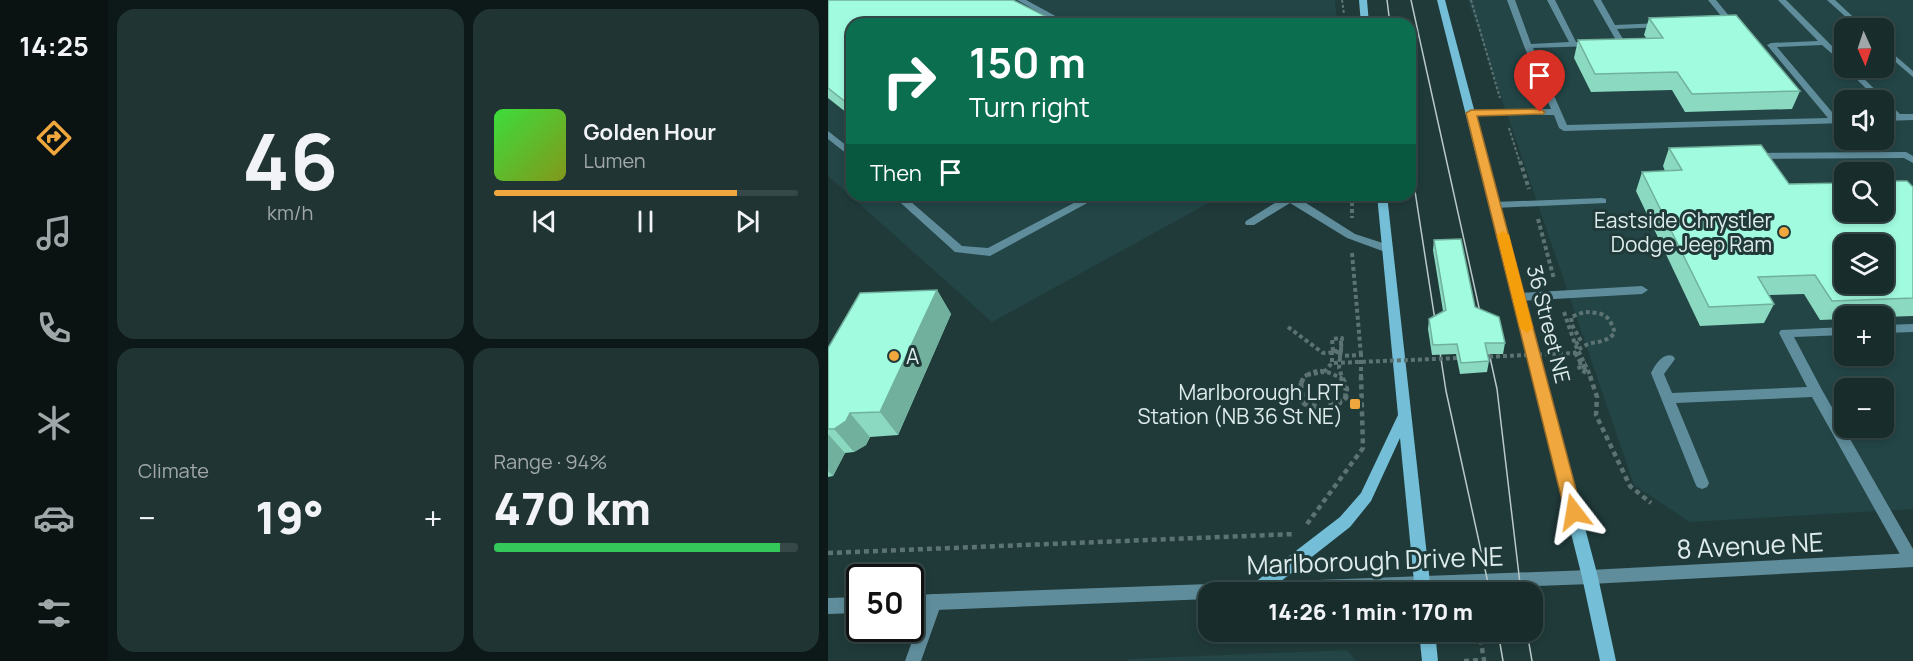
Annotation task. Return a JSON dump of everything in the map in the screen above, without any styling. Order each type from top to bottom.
[{"type":"main road","points":[[1363,0],[1364,18]]},
{"type":"main road","name":"36 Street NE","points":[[1441,0],[1590,577],[1608,661]]},
{"type":"main road","points":[[1383,201],[1422,582]]},
{"type":"main road","points":[[1268,582],[1345,522],[1366,497],[1405,415]]},
{"type":"main road","points":[[1428,642],[1430,661]]},
{"type":"street","points":[[1021,0],[1055,18]]},
{"type":"street","points":[[1511,0],[1528,46],[1564,128],[1834,120]]},
{"type":"street","points":[[1551,0],[1574,45]]},
{"type":"street","points":[[1528,46],[1622,44],[1597,0]]},
{"type":"street","points":[[1712,0],[1731,24],[1720,24]]},
{"type":"street","points":[[1782,0],[1834,53]]},
{"type":"street","points":[[1831,0],[1851,18]]},
{"type":"street","points":[[1612,27],[1667,25]]},
{"type":"street","points":[[1824,43],[1771,45],[1834,113]]},
{"type":"street","points":[[1894,57],[1913,75]]},
{"type":"street","points":[[1859,78],[1871,90]]},
{"type":"street","points":[[1471,113],[1557,112]]},
{"type":"street","points":[[1894,113],[1898,117]]},
{"type":"street","points":[[1894,117],[1913,117]]},
{"type":"street","points":[[828,134],[846,150]]},
{"type":"street","points":[[1758,156],[1906,155],[1913,160]]},
{"type":"street","points":[[904,201],[959,249],[990,252],[1086,201]]},
{"type":"street","points":[[1250,223],[1282,201]]},
{"type":"street","points":[[1294,201],[1351,236],[1388,249]]},
{"type":"street","points":[[1495,205],[1602,201]]},
{"type":"street","points":[[1519,297],[1641,290]]},
{"type":"street","points":[[1894,329],[1913,328]]},
{"type":"street","points":[[1834,331],[1785,333],[1912,560]]},
{"type":"street","points":[[1669,359],[1657,373],[1702,483]]},
{"type":"street","points":[[1668,398],[1816,392]]},
{"type":"street","name":"8 Avenue NE","points":[[1590,577],[1912,560]]},
{"type":"street","name":"Marlborough Drive NE","points":[[1506,582],[1590,577]]},
{"type":"street","name":"Marlborough Drive NE","points":[[924,602],[1198,593]]},
{"type":"street","points":[[913,661],[934,602]]},
{"type":"street","points":[[828,606],[846,605]]},
{"type":"path","points":[[1471,0],[1559,295],[1575,344],[1586,363],[1597,397],[1596,415],[1630,486],[1651,502]]},
{"type":"path","points":[[1305,526],[1362,448],[1361,355],[1351,236],[1352,201]]},
{"type":"path","points":[[1332,363],[1449,356],[1575,353],[1586,343],[1607,341],[1615,333],[1610,319],[1600,313],[1586,312],[1571,317],[1572,325],[1581,342],[1575,344]]},
{"type":"path","points":[[1288,327],[1323,353],[1361,355]]},
{"type":"path","points":[[1340,354],[1339,368],[1347,389],[1346,398],[1332,408],[1321,410],[1303,404],[1299,382],[1305,374],[1324,370],[1335,374],[1344,383],[1345,399],[1331,406],[1322,408],[1311,407],[1304,403],[1301,382],[1306,375],[1324,372],[1332,363],[1332,339],[1341,338],[1341,351],[1333,351],[1332,339],[1342,338],[1340,354]]},
{"type":"path","points":[[1575,353],[1579,360],[1584,368],[1587,373],[1580,370],[1578,363],[1586,363]]},
{"type":"path","points":[[828,553],[1299,534]]},
{"type":"path","points":[[1464,661],[1484,660],[1481,642]]},
{"type":"shaded area","points":[[828,0],[1335,0],[1336,18],[846,18],[846,192],[828,176]]},
{"type":"shaded area","points":[[1468,0],[1913,0],[1913,509],[1690,522],[1634,485]]},
{"type":"shaded area","points":[[856,201],[1212,201],[992,322]]},
{"type":"shaded area","points":[[1347,650],[1356,661],[1127,661],[1128,659]]},
{"type":"building","points":[[828,0],[1013,0],[1049,18],[846,18],[846,102],[828,88]]},
{"type":"building","points":[[1736,15],[1800,91],[1692,94],[1677,72],[1595,74],[1578,40],[1663,38],[1649,18]]},
{"type":"building","name":"Eastside Chrystler Dodge Jeep Ram","points":[[1761,145],[1789,184],[1834,183],[1834,222],[1894,222],[1894,181],[1907,181],[1913,187],[1913,298],[1832,301],[1815,275],[1758,277],[1774,304],[1709,307],[1642,172],[1682,170],[1669,148]]},
{"type":"building","points":[[1461,239],[1475,307],[1499,317],[1505,343],[1485,343],[1489,361],[1461,363],[1457,344],[1433,345],[1429,319],[1446,310],[1434,240]]},
{"type":"building","points":[[937,290],[880,412],[850,413],[846,421],[834,429],[828,429],[828,348],[860,293]]},
{"type":"tram line","points":[[1387,0],[1389,18]]},
{"type":"tram line","points":[[1411,0],[1415,18]]},
{"type":"tram line","points":[[1416,23],[1497,389],[1520,582]]},
{"type":"tram line","points":[[1416,198],[1446,391],[1488,582]]},
{"type":"tram line","points":[[1500,642],[1503,661]]},
{"type":"tram line","points":[[1529,642],[1532,661]]},
{"type":"slow traffic","points":[[1503,235],[1527,328]]},
{"type":"place","name":"Eastside Chrystler Dodge Jeep Ram","points":[[1784,232]]},
{"type":"place","name":"A","points":[[894,356]]},
{"type":"place","name":"Marlborough LRT Station (NB 36 St NE)","points":[[1355,404]]},
{"type":"route","points":[[1540,112],[1471,113],[1574,512]]}]
